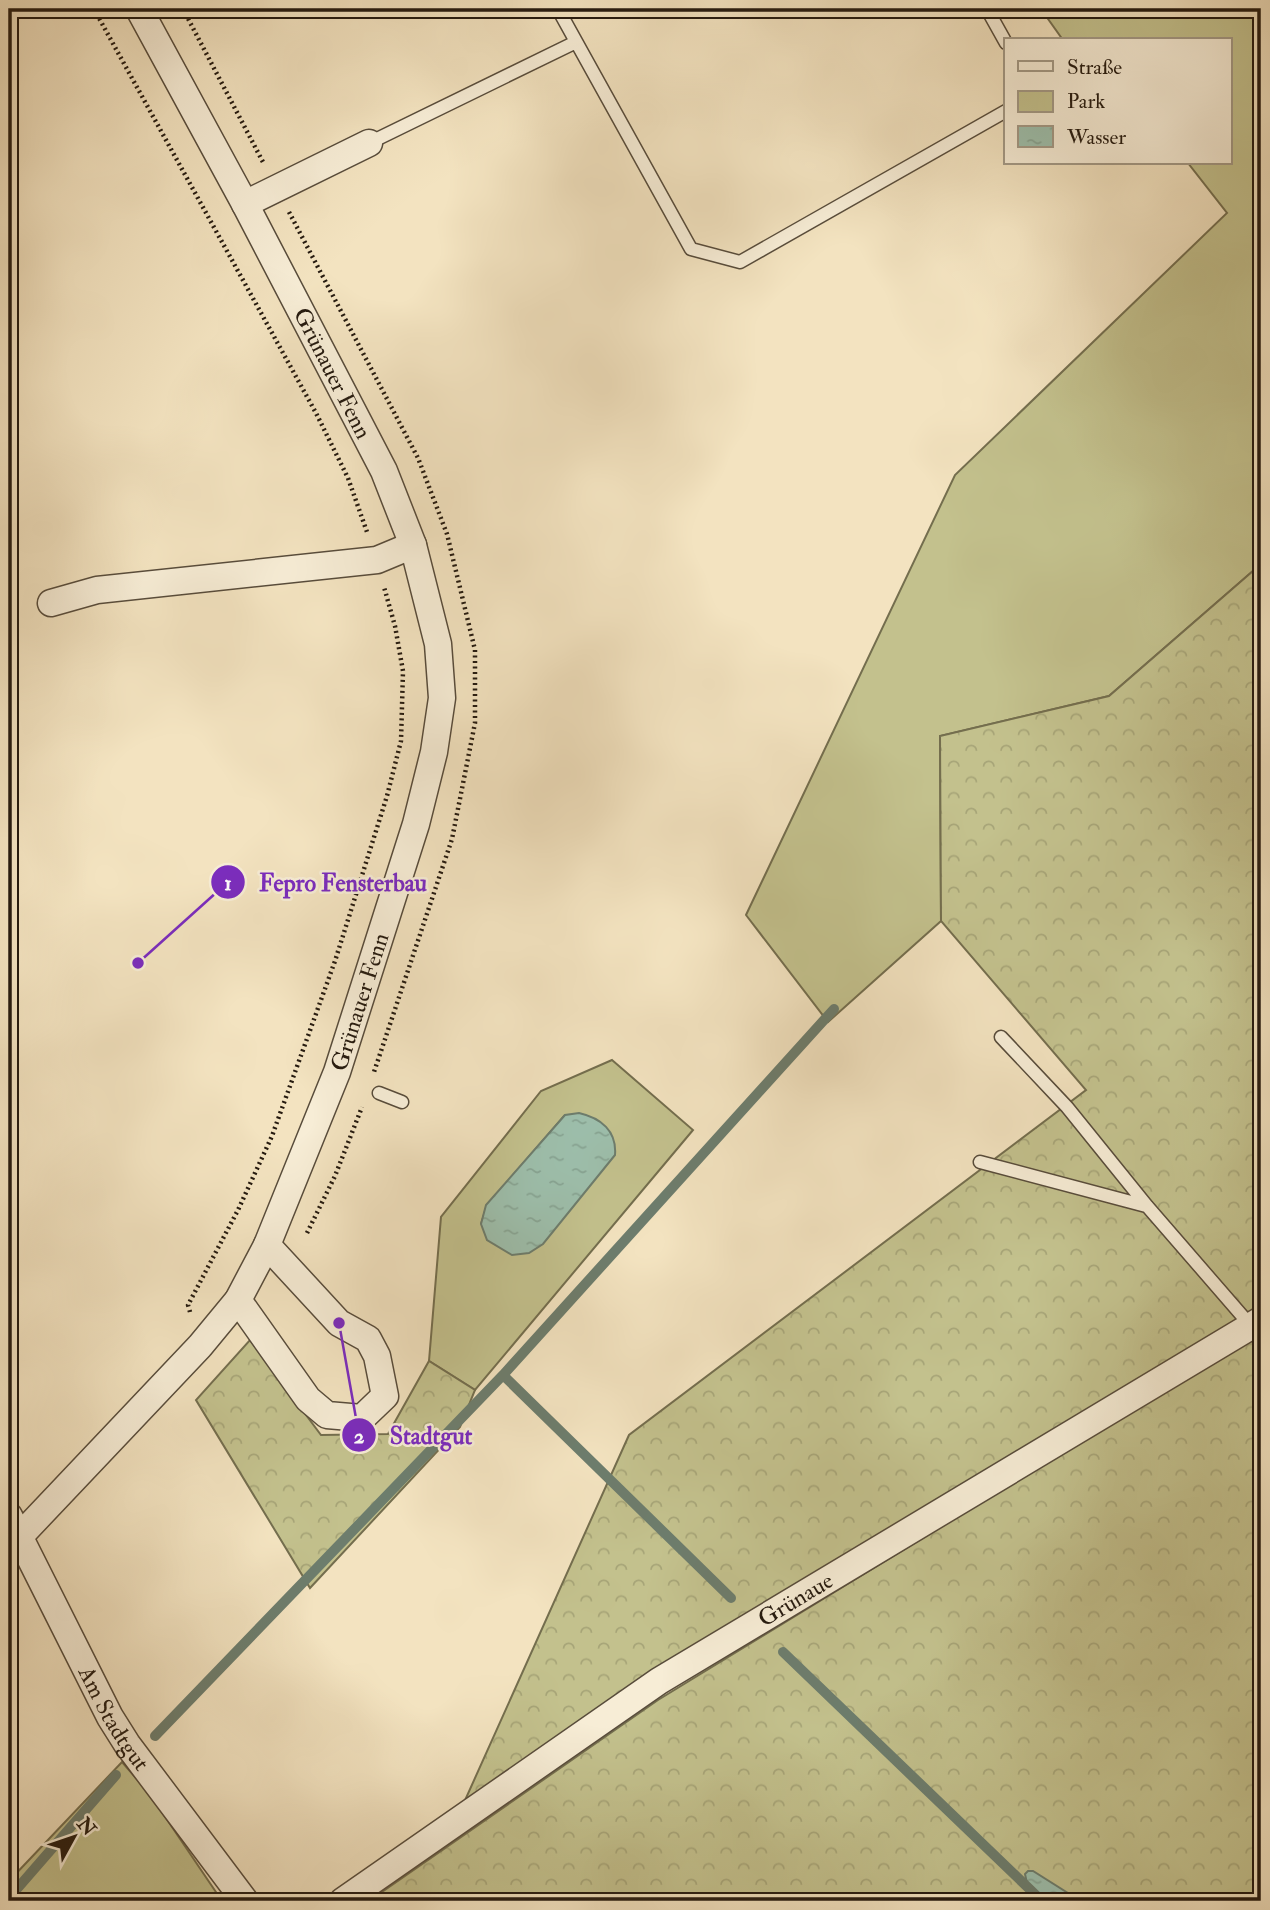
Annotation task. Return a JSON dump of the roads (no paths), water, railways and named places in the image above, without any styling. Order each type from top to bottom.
[{"type":"street","name":"Grünauer Fenn","points":[[14,1526],[200,1346],[238,1300],[267,1245],[337,1072],[416,824],[434,752],[442,698],[438,644],[413,545],[384,471],[245,204],[139,9]]},
{"type":"street","points":[[245,204],[369,143]]},
{"type":"street","points":[[51,603],[97,590],[377,560],[413,545]]},
{"type":"street","points":[[238,1300],[308,1399],[327,1415],[362,1418],[385,1396],[377,1356],[368,1339],[339,1323],[267,1245]]},
{"type":"street","name":"Grünaue","points":[[343,1901],[659,1682],[1256,1323]]},
{"type":"street","name":"Am Stadtgut","points":[[14,1526],[110,1717],[127,1744],[245,1901]]},
{"type":"lane","points":[[558,9],[691,249],[740,262],[1004,112]]},
{"type":"lane","points":[[987,9],[1004,39]]},
{"type":"lane","points":[[369,143],[576,42]]},
{"type":"lane","points":[[1001,1037],[1067,1107],[1147,1206],[1256,1323]]},
{"type":"lane","points":[[379,1093],[401,1102]]},
{"type":"lane","points":[[980,1162],[1147,1206]]},
{"type":"water","points":[[579,1113],[594,1118],[606,1127],[613,1139],[615,1155],[543,1244],[529,1253],[512,1255],[487,1240],[481,1224],[486,1205],[565,1115]]},
{"type":"water","points":[[1033,1871],[1071,1895],[1075,1901],[1042,1901],[1028,1888],[1025,1874]]},
{"type":"waterway","points":[[155,1736],[503,1375],[834,1009]]},
{"type":"waterway","points":[[503,1375],[731,1598]]},
{"type":"waterway","points":[[783,1652],[1042,1901]]},
{"type":"waterway","points":[[9,1898],[116,1775]]},
{"type":"place","name":"Fepro Fensterbau","points":[[138,963]]},
{"type":"place","name":"Stadtgut","points":[[339,1323]]}]
